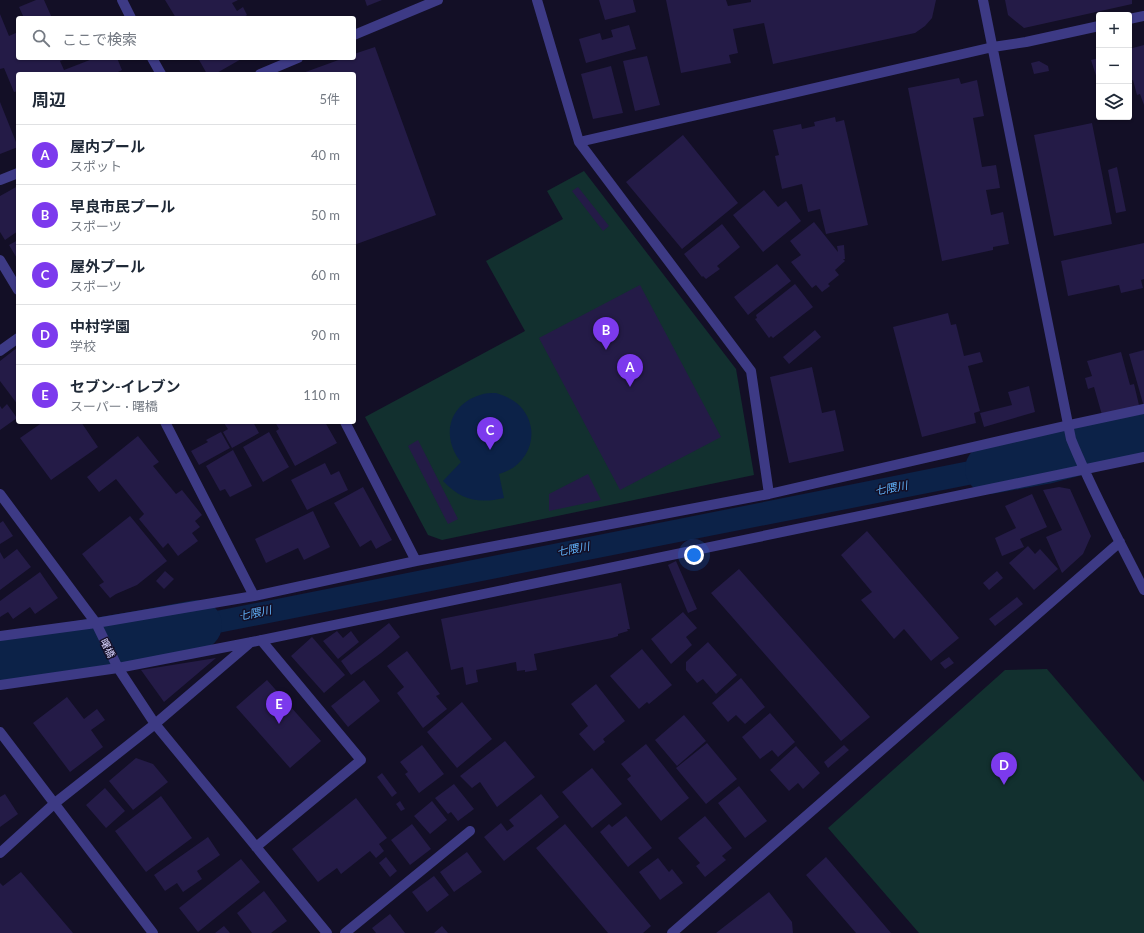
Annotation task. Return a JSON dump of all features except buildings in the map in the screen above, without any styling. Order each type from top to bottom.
[{"type":"street","points":[[122,0],[130,16]]},
{"type":"street","points":[[356,34],[438,0]]},
{"type":"street","points":[[537,0],[579,142],[751,371],[769,494]]},
{"type":"street","points":[[983,0],[1068,425],[1084,470],[1144,590]]},
{"type":"street","points":[[1132,18],[1144,16]]},
{"type":"street","points":[[579,142],[993,47],[1026,42],[1096,27]]},
{"type":"street","points":[[153,60],[160,72]]},
{"type":"street","points":[[265,72],[293,60]]},
{"type":"street","points":[[0,180],[16,174]]},
{"type":"street","points":[[0,260],[16,287]]},
{"type":"street","points":[[0,351],[16,339]]},
{"type":"street","points":[[0,636],[96,623],[254,596],[416,562],[769,494],[1144,408]]},
{"type":"street","points":[[166,424],[254,596]]},
{"type":"street","points":[[346,424],[416,562]]},
{"type":"street","points":[[0,685],[256,641],[1144,457]]},
{"type":"street","name":"曙橋","points":[[0,494],[96,623],[116,665],[155,724],[327,933]]},
{"type":"street","points":[[672,933],[1120,542]]},
{"type":"street","points":[[0,854],[55,803],[155,724],[256,641]]},
{"type":"street","points":[[256,641],[361,760],[256,847]]},
{"type":"street","points":[[0,732],[153,933]]},
{"type":"street","points":[[345,933],[470,832]]},
{"type":"green space","points":[[584,171],[736,369],[754,475],[442,540],[428,535],[365,417],[525,331],[486,261],[563,219],[547,191]]},
{"type":"green space","points":[[1047,669],[1144,782],[1144,933],[919,933],[828,828],[1005,670]]},
{"type":"water","points":[[496,393],[515,401],[527,416],[531,426],[529,446],[525,456],[518,464],[499,474],[504,498],[486,501],[470,499],[456,493],[443,481],[461,462],[451,442],[451,423],[461,406],[469,400],[482,394]]},
{"type":"water","points":[[1144,422],[1144,447],[1097,457],[1093,433]]},
{"type":"water","points":[[1055,444],[1060,467],[132,650],[126,629]]},
{"type":"water","points":[[75,635],[86,654],[0,673],[0,647]]},
{"type":"waterway","name":"七隈川","points":[[990,469],[1045,459],[1144,433]]},
{"type":"waterway","name":"七隈川","points":[[0,659],[197,625]]},
{"type":"place","name":"早良市民プール","points":[[606,350]]},
{"type":"place","name":"屋内プール","points":[[630,387]]},
{"type":"place","name":"屋外プール","points":[[490,450]]},
{"type":"place","name":"セブン-イレブン","points":[[279,724]]},
{"type":"place","name":"中村学園","points":[[1004,785]]}]
